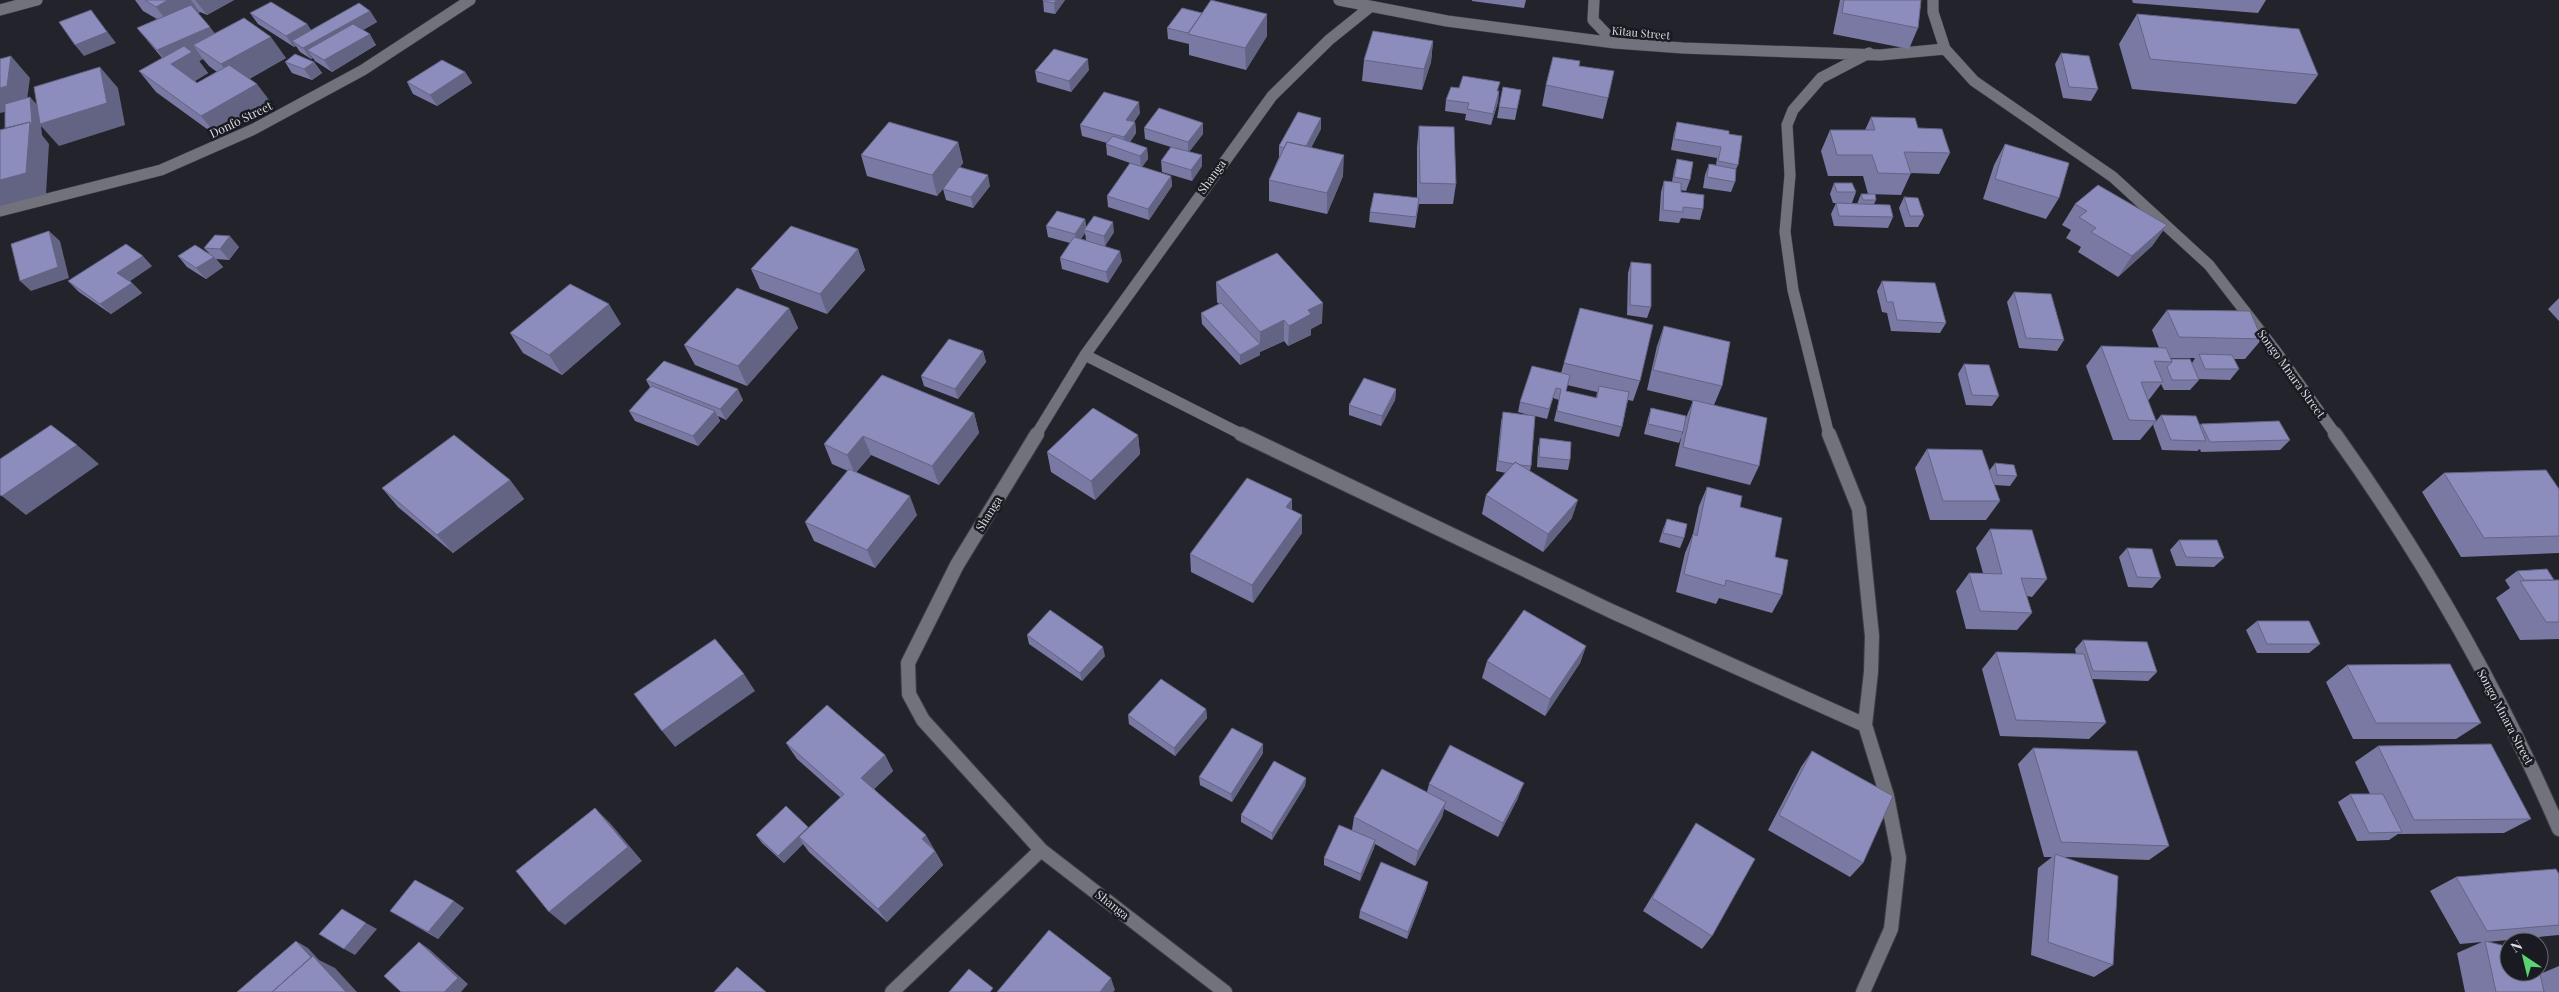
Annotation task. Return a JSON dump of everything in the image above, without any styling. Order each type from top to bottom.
[{"type":"street","points":[[0,10],[37,0]]},
{"type":"street","name":"Donfo Street","points":[[0,211],[160,170],[196,156],[254,129],[364,70],[470,0]]},
{"type":"street","name":"Kitau Street","points":[[1339,0],[1500,29],[1615,44],[1683,48],[1869,53],[1880,55],[1945,50]]},
{"type":"street","points":[[1594,0],[1593,20],[1615,44]]},
{"type":"street","name":"Songo Mnara Street","points":[[1933,0],[1933,12],[1945,50],[1974,81],[2113,177],[2156,215],[2215,272],[2275,350],[2320,413],[2434,584],[2498,700],[2536,776],[2559,829]]},
{"type":"street","name":"Shanga","points":[[1226,992],[1041,850],[923,720],[909,694],[908,663],[957,565],[1085,355],[1272,96],[1329,40],[1370,7]]},
{"type":"street","points":[[1863,992],[1891,929],[1899,858],[1887,796],[1864,725],[1871,672],[1872,636],[1859,509],[1828,432],[1793,290],[1785,232],[1790,175],[1787,126],[1793,110],[1821,78],[1869,53]]},
{"type":"street","points":[[1085,355],[1175,403],[1412,516],[1711,658],[1864,725]]},
{"type":"street","points":[[892,992],[1041,850]]},
{"type":"building","points":[[145,0],[168,0],[156,7]]},
{"type":"building","points":[[1043,0],[1056,0],[1054,3]]},
{"type":"building","points":[[1211,0],[1267,14],[1245,48],[1188,34]]},
{"type":"building","points":[[1844,0],[1921,0],[1918,28],[1842,13]]},
{"type":"building","points":[[271,2],[307,24],[286,36],[250,13]]},
{"type":"building","points":[[359,3],[370,11],[303,48],[292,41]]},
{"type":"building","points":[[191,5],[210,27],[157,50],[137,28]]},
{"type":"building","points":[[1182,8],[1202,13],[1188,33],[1167,28]]},
{"type":"building","points":[[91,10],[107,32],[75,45],[59,22]]},
{"type":"building","points":[[2137,14],[2299,29],[2318,75],[2150,59]]},
{"type":"building","points":[[244,18],[271,37],[221,64],[193,45]]},
{"type":"building","points":[[353,24],[370,34],[324,60],[307,50]]},
{"type":"building","points":[[1373,31],[1433,41],[1424,69],[1364,60]]},
{"type":"building","points":[[184,46],[192,52],[171,64],[197,83],[229,65],[257,84],[201,116],[139,71]]},
{"type":"building","points":[[1054,49],[1088,59],[1069,81],[1035,71]]},
{"type":"building","points":[[2061,53],[2089,56],[2098,89],[2069,87]]},
{"type":"building","points":[[295,54],[314,62],[304,69],[285,62]]},
{"type":"building","points":[[11,56],[7,86],[0,88],[0,59]]},
{"type":"building","points":[[1553,57],[1580,61],[1579,66],[1614,71],[1608,98],[1546,85]]},
{"type":"building","points":[[442,60],[465,72],[430,95],[407,82]]},
{"type":"building","points":[[100,67],[107,103],[40,124],[34,87]]},
{"type":"building","points":[[1463,76],[1500,82],[1493,114],[1467,109],[1469,103],[1446,100],[1451,87],[1459,88]]},
{"type":"building","points":[[1503,87],[1521,90],[1517,109],[1499,107]]},
{"type":"building","points":[[1104,92],[1139,102],[1126,120],[1135,122],[1124,137],[1080,125]]},
{"type":"building","points":[[30,97],[32,124],[30,122],[5,128],[5,104]]},
{"type":"building","points":[[1159,108],[1203,123],[1188,142],[1144,128]]},
{"type":"building","points":[[1298,112],[1321,118],[1306,146],[1287,142],[1284,148],[1279,146]]},
{"type":"building","points":[[1871,117],[1915,118],[1918,128],[1942,129],[1950,153],[1904,152],[1911,174],[1878,173],[1872,155],[1837,155],[1830,130],[1875,130]]},
{"type":"building","points":[[30,122],[26,173],[0,180],[0,130]]},
{"type":"building","points":[[889,122],[958,142],[932,175],[861,155]]},
{"type":"building","points":[[1677,122],[1729,131],[1729,134],[1742,136],[1738,165],[1718,161],[1721,147],[1674,139]]},
{"type":"building","points":[[1419,126],[1454,127],[1456,184],[1420,183]]},
{"type":"building","points":[[1113,136],[1147,148],[1140,156],[1106,144]]},
{"type":"building","points":[[1287,142],[1344,155],[1327,193],[1269,180]]},
{"type":"building","points":[[2005,144],[2069,163],[2059,198],[1995,179]]},
{"type":"building","points":[[1171,147],[1202,155],[1191,170],[1161,161]]},
{"type":"building","points":[[1677,159],[1693,162],[1690,180],[1674,177]]},
{"type":"building","points":[[1130,163],[1171,176],[1148,209],[1107,196]]},
{"type":"building","points":[[1709,164],[1736,169],[1735,182],[1707,177]]},
{"type":"building","points":[[959,167],[988,175],[971,197],[943,189]]},
{"type":"building","points":[[1664,181],[1681,183],[1681,192],[1704,195],[1703,209],[1683,207],[1683,212],[1663,210]]},
{"type":"building","points":[[1834,183],[1852,183],[1856,192],[1837,192]]},
{"type":"building","points":[[2098,185],[2167,225],[2132,256],[2091,232],[2096,228],[2079,217],[2087,211],[2075,204]]},
{"type":"building","points":[[1374,193],[1419,198],[1416,217],[1370,212]]},
{"type":"building","points":[[1861,194],[1875,194],[1876,200],[1863,200]]},
{"type":"building","points":[[1904,197],[1918,198],[1924,216],[1910,216]]},
{"type":"building","points":[[1836,203],[1890,205],[1893,217],[1839,216]]},
{"type":"building","points":[[1057,211],[1085,219],[1075,234],[1046,226]]},
{"type":"building","points":[[1094,216],[1113,222],[1104,236],[1084,230]]},
{"type":"building","points":[[791,226],[858,249],[820,294],[751,269]]},
{"type":"building","points":[[49,231],[58,267],[20,281],[11,244]]},
{"type":"building","points":[[215,235],[230,236],[220,249],[204,248]]},
{"type":"building","points":[[1074,237],[1120,251],[1106,272],[1060,258]]},
{"type":"building","points":[[126,244],[143,256],[117,273],[132,283],[100,304],[68,281]]},
{"type":"building","points":[[195,245],[214,257],[196,268],[178,256]]},
{"type":"building","points":[[1277,253],[1323,303],[1308,310],[1311,314],[1289,326],[1284,320],[1260,332],[1216,282]]},
{"type":"building","points":[[1631,262],[1651,264],[1651,307],[1630,305]]},
{"type":"building","points":[[1882,281],[1935,283],[1946,323],[1897,320],[1893,302],[1887,302]]},
{"type":"building","points":[[570,284],[609,304],[549,355],[510,333]]},
{"type":"building","points":[[737,288],[789,308],[738,366],[684,345]]},
{"type":"building","points":[[2014,292],[2051,294],[2064,340],[2026,338]]},
{"type":"building","points":[[1221,303],[1260,344],[1240,355],[1201,313]]},
{"type":"building","points":[[1580,308],[1653,325],[1640,381],[1564,363]]},
{"type":"building","points":[[2167,310],[2250,311],[2262,339],[2179,337]]},
{"type":"building","points":[[1664,326],[1730,342],[1722,386],[1653,370]]},
{"type":"building","points":[[949,339],[983,351],[955,389],[921,376]]},
{"type":"building","points":[[2101,346],[2166,348],[2172,362],[2154,361],[2163,382],[2141,382],[2156,421],[2129,420]]},
{"type":"building","points":[[2199,354],[2232,355],[2239,369],[2205,369]]},
{"type":"building","points":[[2171,359],[2190,359],[2199,380],[2172,380],[2167,367],[2172,362]]},
{"type":"building","points":[[664,361],[738,389],[720,409],[646,380]]},
{"type":"building","points":[[1964,364],[1989,365],[1999,396],[1972,395]]},
{"type":"building","points":[[1532,366],[1570,375],[1566,391],[1597,398],[1599,386],[1629,392],[1622,427],[1557,411],[1561,389],[1556,388],[1549,409],[1520,402]]},
{"type":"building","points":[[882,375],[974,413],[932,466],[863,436],[847,455],[824,444]]},
{"type":"building","points":[[1364,378],[1396,389],[1382,416],[1349,405]]},
{"type":"building","points":[[652,386],[715,411],[693,436],[629,411]]},
{"type":"building","points":[[1693,400],[1767,418],[1759,466],[1683,447]]},
{"type":"building","points":[[1093,408],[1138,435],[1091,481],[1047,452]]},
{"type":"building","points":[[1651,408],[1686,416],[1683,432],[1648,424]]},
{"type":"building","points":[[1503,412],[1535,416],[1531,466],[1520,465],[1515,462],[1514,464],[1498,461]]},
{"type":"building","points":[[2161,415],[2196,416],[2206,441],[2171,440]]},
{"type":"building","points":[[2279,421],[2290,440],[2210,442],[2201,424]]},
{"type":"building","points":[[51,425],[77,445],[2,496],[0,495],[0,459]]},
{"type":"building","points":[[454,435],[510,480],[437,535],[382,488]]},
{"type":"building","points":[[1540,438],[1571,442],[1570,460],[1539,457]]},
{"type":"building","points":[[1927,449],[1982,450],[2000,501],[1943,501]]},
{"type":"building","points":[[1515,462],[1578,500],[1548,534],[1486,495]]},
{"type":"building","points":[[1995,463],[2014,465],[2017,476],[1997,475]]},
{"type":"building","points":[[849,469],[910,496],[867,550],[805,522]]},
{"type":"building","points":[[2546,470],[2559,489],[2559,536],[2484,538],[2444,473]]},
{"type":"building","points":[[1247,478],[1292,499],[1286,507],[1302,515],[1252,585],[1190,554]]},
{"type":"building","points":[[1707,487],[1742,496],[1740,507],[1782,518],[1775,557],[1788,560],[1782,595],[1726,580],[1725,586],[1684,574],[1693,534],[1697,536]]},
{"type":"building","points":[[1667,519],[1687,524],[1684,538],[1663,533]]},
{"type":"building","points":[[1990,529],[2032,530],[2047,579],[2021,578],[2032,613],[1980,611],[1969,573],[2002,574]]},
{"type":"building","points":[[2179,540],[2217,540],[2224,558],[2186,557]]},
{"type":"building","points":[[2127,548],[2152,549],[2161,578],[2137,577]]},
{"type":"building","points":[[2547,569],[2554,580],[2524,580],[2517,571]]},
{"type":"building","points":[[2559,580],[2559,622],[2546,622],[2520,581]]},
{"type":"building","points":[[1050,610],[1103,647],[1080,673],[1027,635]]},
{"type":"building","points":[[1524,610],[1586,646],[1550,699],[1487,661]]},
{"type":"building","points":[[2257,621],[2309,621],[2320,644],[2267,644]]},
{"type":"building","points":[[715,639],[744,674],[662,731],[634,694]]},
{"type":"building","points":[[2083,640],[2147,642],[2157,672],[2093,671]]},
{"type":"building","points":[[1996,652],[2084,654],[2106,723],[2016,720]]},
{"type":"building","points":[[2450,664],[2481,723],[2376,723],[2347,665]]},
{"type":"building","points":[[1161,679],[1206,709],[1174,748],[1128,715]]},
{"type":"building","points":[[827,705],[885,755],[861,778],[926,835],[922,839],[935,851],[878,909],[799,837],[844,794],[786,743]]},
{"type":"building","points":[[1232,728],[1263,744],[1231,794],[1199,777]]},
{"type":"building","points":[[2491,744],[2531,819],[2414,820],[2378,746]]},
{"type":"building","points":[[1450,745],[1524,783],[1503,823],[1429,784]]},
{"type":"building","points":[[2033,748],[2137,751],[2169,846],[2061,842]]},
{"type":"building","points":[[1812,751],[1893,796],[1863,863],[1779,815]]},
{"type":"building","points":[[1274,761],[1306,778],[1272,833],[1241,815]]},
{"type":"building","points":[[1382,769],[1446,802],[1418,851],[1354,817]]},
{"type":"building","points":[[2350,794],[2383,794],[2402,832],[2369,833]]},
{"type":"building","points":[[786,806],[808,827],[778,856],[756,835]]},
{"type":"building","points":[[595,808],[628,847],[549,912],[516,871]]},
{"type":"building","points":[[1696,823],[1755,859],[1712,936],[1652,898]]},
{"type":"building","points":[[1339,825],[1375,840],[1361,874],[1324,858]]},
{"type":"building","points":[[2055,854],[2118,876],[2113,965],[2048,942]]},
{"type":"building","points":[[1381,862],[1428,882],[1408,932],[1360,911]]},
{"type":"building","points":[[2556,869],[2559,874],[2559,925],[2487,931],[2456,877]]},
{"type":"building","points":[[415,880],[454,901],[428,932],[390,911]]},
{"type":"building","points":[[342,909],[366,923],[344,949],[319,934]]},
{"type":"building","points":[[1049,930],[1111,978],[1100,992],[997,992]]},
{"type":"building","points":[[296,941],[311,957],[272,992],[237,992]]},
{"type":"building","points":[[2485,941],[2499,944],[2499,982],[2542,982],[2544,992],[2496,992]]},
{"type":"building","points":[[419,942],[458,978],[444,992],[401,992],[384,976]]},
{"type":"building","points":[[313,956],[346,992],[272,992]]},
{"type":"building","points":[[737,967],[766,992],[714,992]]},
{"type":"building","points":[[969,969],[993,988],[990,992],[949,992]]}]
